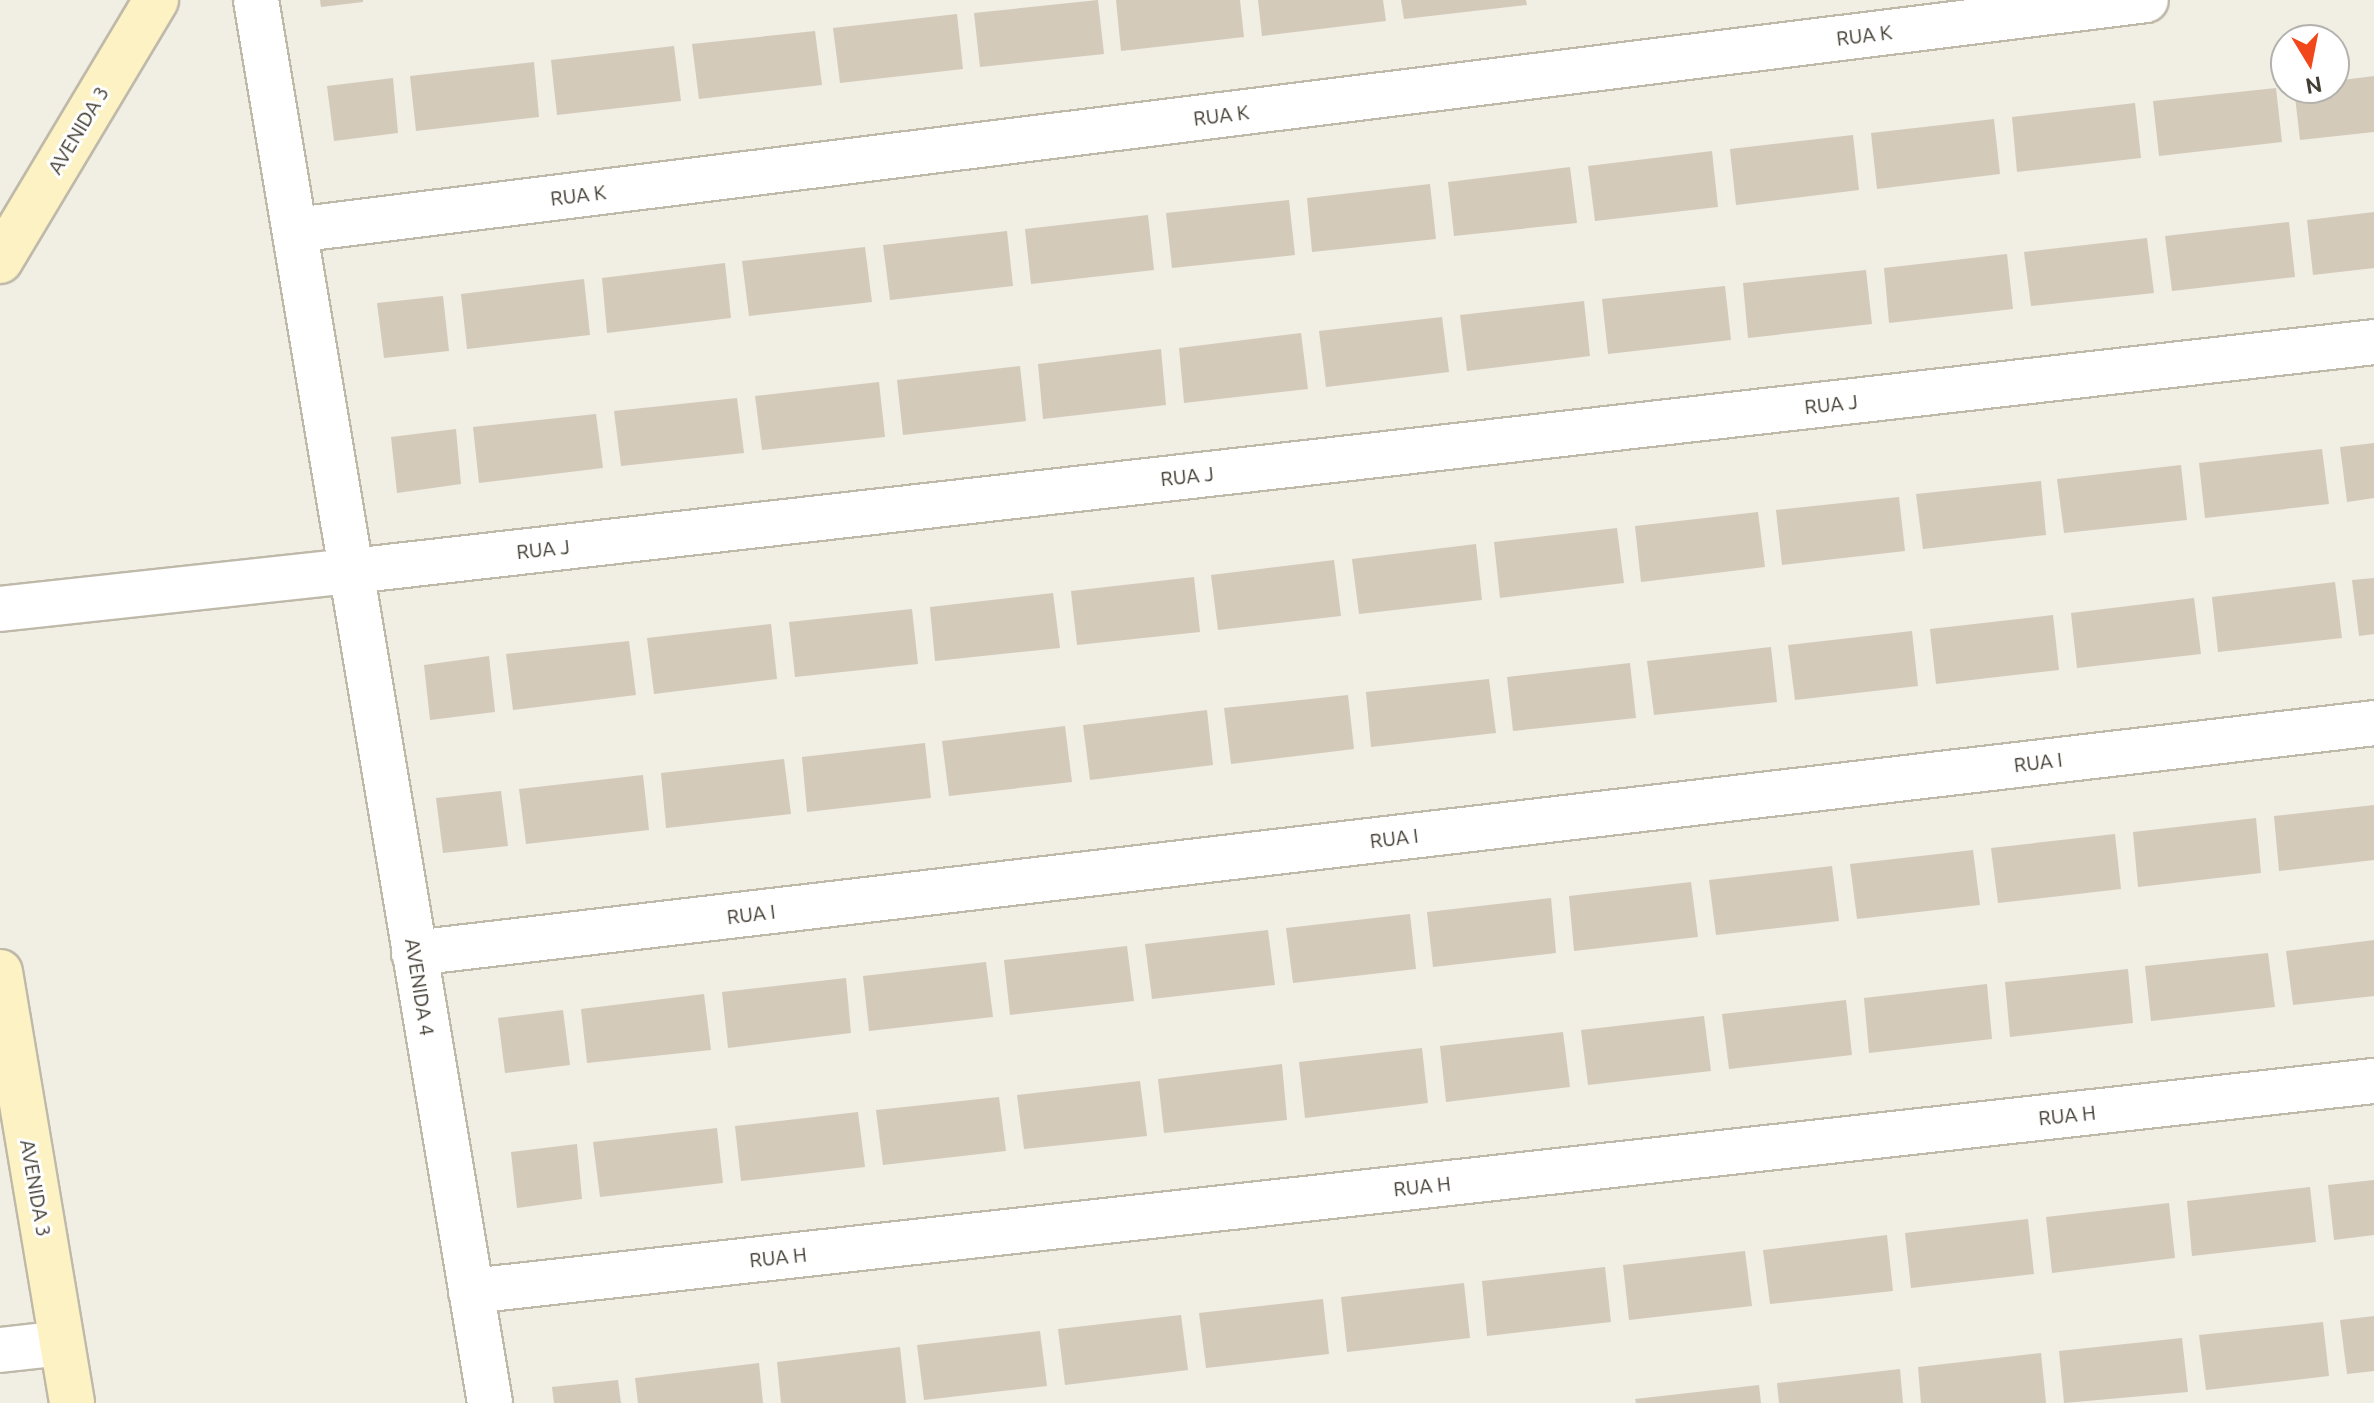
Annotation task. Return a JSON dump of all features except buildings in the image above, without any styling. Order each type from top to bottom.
[{"type":"main road","name":"AVENIDA 3","points":[[0,261],[156,0]]},
{"type":"main road","name":"AVENIDA 3","points":[[0,978],[72,1403]]},
{"type":"street","name":"AVENIDA 4","points":[[256,0],[490,1403]]},
{"type":"street","name":"RUA K","points":[[295,230],[2146,0]]},
{"type":"street","name":"RUA J","points":[[0,609],[2374,342]]},
{"type":"street","name":"RUA I","points":[[414,953],[2374,723]]},
{"type":"street","name":"RUA H","points":[[471,1291],[2374,1081]]},
{"type":"street","points":[[0,1350],[62,1343]]}]
